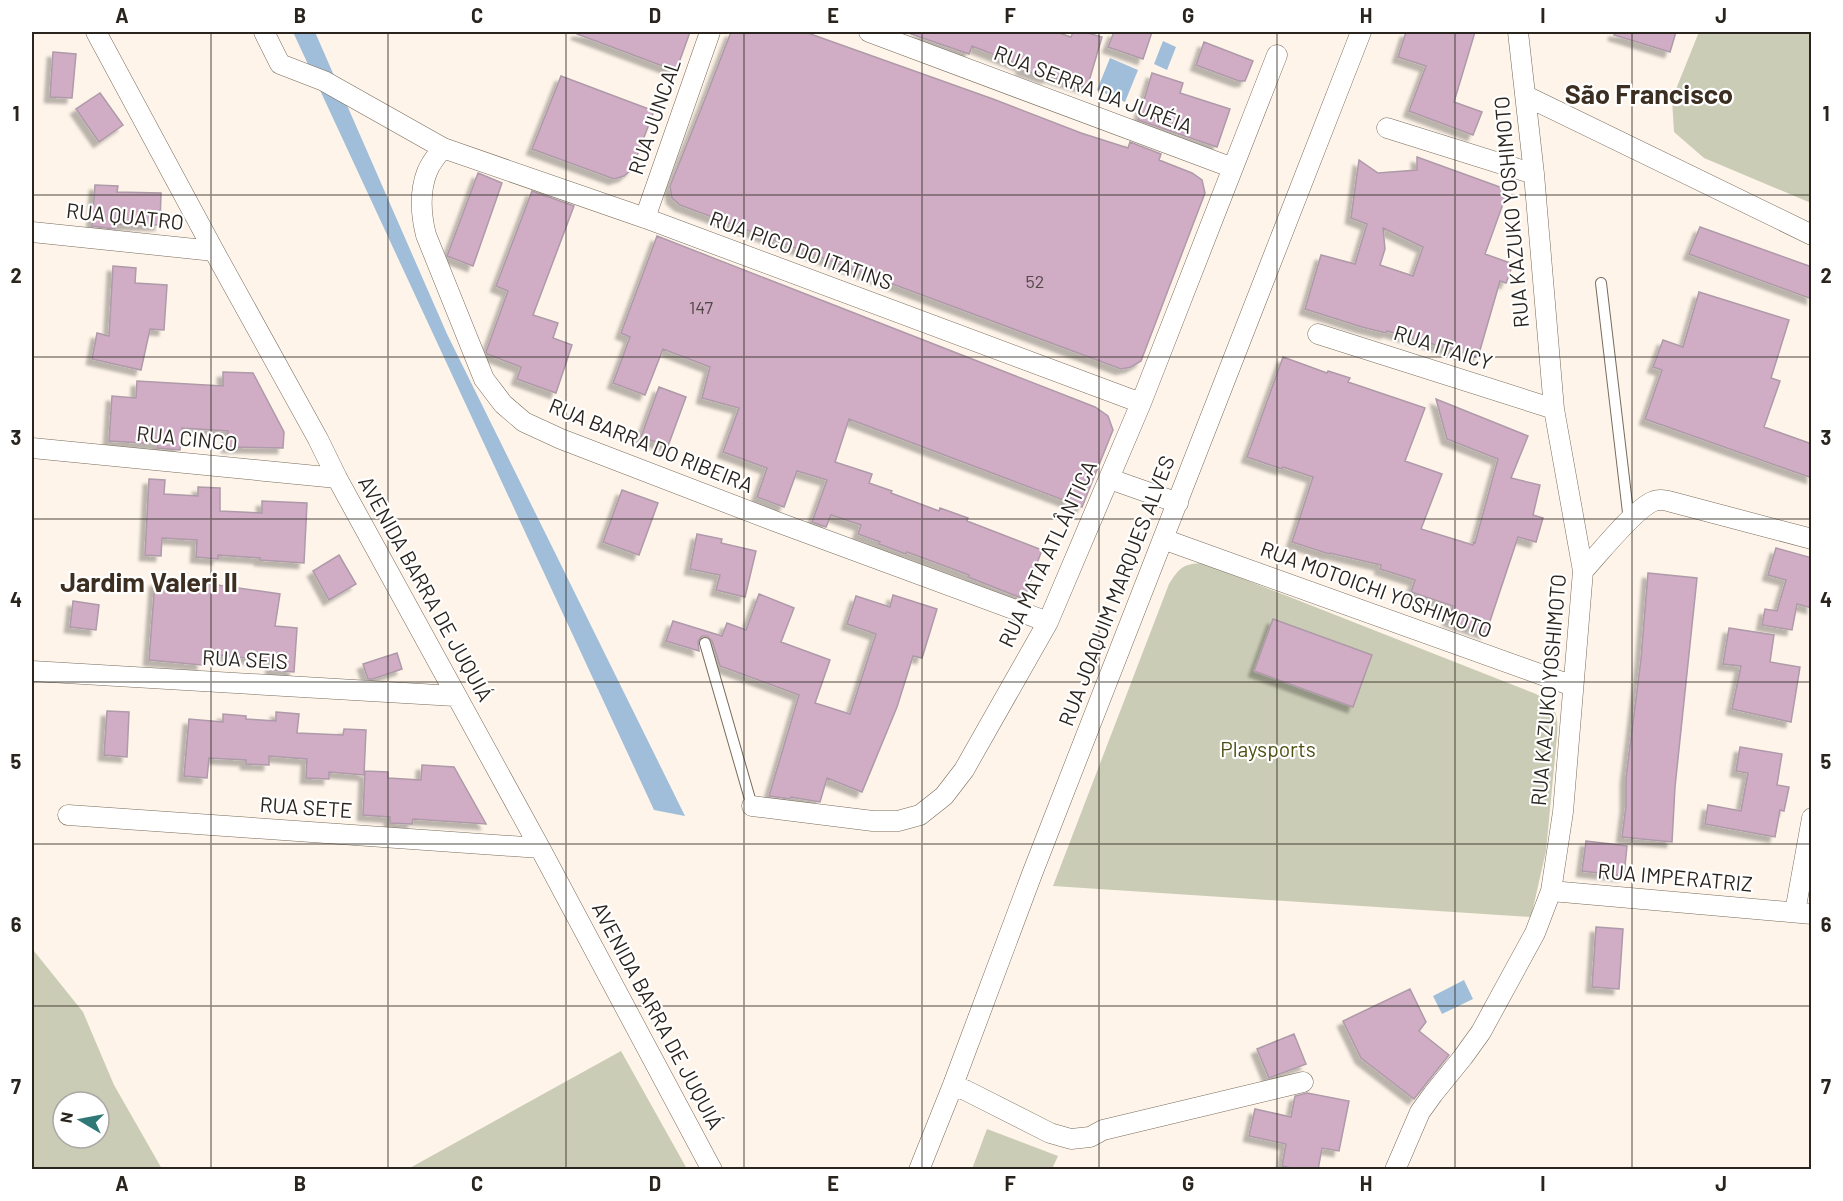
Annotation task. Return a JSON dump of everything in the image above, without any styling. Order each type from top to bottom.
[{"type":"street","name":"AVENIDA BARRA DE JUQUIÁ","points":[[96,32],[712,1170]]},
{"type":"street","name":"RUA PICO DO ITATINS","points":[[264,32],[280,64],[324,81],[442,148],[645,218],[1141,403]]},
{"type":"street","name":"RUA JUNCAL","points":[[645,218],[710,32]]},
{"type":"street","name":"RUA SERRA DA JURÉIA","points":[[869,32],[1233,168]]},
{"type":"street","name":"RUA JOAQUIM MARQUES ALVES","points":[[919,1170],[1162,539],[1361,32]]},
{"type":"street","name":"RUA KAZUKO YOSHIMOTO","points":[[1395,1170],[1420,1112],[1481,1032],[1528,947],[1551,891],[1563,812],[1583,571],[1554,409],[1534,174],[1518,32]]},
{"type":"street","name":"RUA MATA ATLÂNTICA","points":[[752,806],[873,821],[898,821],[920,815],[944,796],[964,770],[1048,622],[1110,480],[1277,55]]},
{"type":"street","points":[[1526,96],[1812,235]]},
{"type":"street","points":[[1387,128],[1534,174]]},
{"type":"street","name":"RUA BARRA DO RIBEIRA","points":[[442,148],[427,171],[422,195],[422,219],[426,236],[484,379],[503,404],[524,422],[561,439],[777,522],[1048,622]]},
{"type":"street","name":"RUA QUATRO","points":[[32,232],[214,251]]},
{"type":"street","name":"RUA ITAICY","points":[[1318,334],[1554,409]]},
{"type":"street","name":"RUA CINCO","points":[[32,448],[337,478]]},
{"type":"street","points":[[1110,480],[1178,503]]},
{"type":"street","points":[[1583,571],[1629,521],[1647,505],[1658,500],[1812,538]]},
{"type":"street","name":"RUA MOTOICHI YOSHIMOTO","points":[[1162,539],[1573,686]]},
{"type":"street","name":"RUA SEIS","points":[[32,671],[455,696]]},
{"type":"street","name":"RUA SETE","points":[[68,815],[540,849]]},
{"type":"street","points":[[1803,913],[1812,819]]},
{"type":"street","name":"RUA IMPERATRIZ","points":[[1551,891],[1803,913]]},
{"type":"street","points":[[953,1085],[1050,1133],[1071,1139],[1090,1137],[1103,1130],[1303,1082]]},
{"type":"lane","points":[[1602,283],[1629,521]]},
{"type":"lane","points":[[705,643],[752,806]]},
{"type":"green space","points":[[1699,32],[1811,32],[1811,203],[1704,158],[1674,132],[1672,99]]},
{"type":"green space","name":"Playsports","points":[[1203,563],[1536,694],[1552,706],[1557,728],[1546,851],[1531,917],[1053,886],[1169,584],[1183,568],[1191,564]]},
{"type":"green space","points":[[32,951],[83,1012],[114,1085],[162,1169],[32,1169]]},
{"type":"green space","points":[[621,1051],[687,1169],[408,1169]]},
{"type":"green space","points":[[987,1129],[1058,1156],[1052,1169],[972,1169]]},
{"type":"water","points":[[293,32],[315,32],[447,334],[685,816],[654,810]]},
{"type":"water","points":[[1163,41],[1176,47],[1167,70],[1154,64]]},
{"type":"water","points":[[1110,58],[1138,70],[1125,102],[1097,90]]},
{"type":"water","points":[[1464,980],[1473,999],[1442,1014],[1433,996]]},
{"type":"building","points":[[577,32],[690,32],[676,71],[577,34]]},
{"type":"building","points":[[731,32],[805,32],[1081,133],[1128,148],[1130,142],[1161,154],[1159,160],[1192,173],[1202,180],[1205,193],[1141,361],[1131,367],[1121,369],[680,205],[672,198],[670,186]]},
{"type":"building","points":[[911,32],[1056,32],[1071,37],[1073,32],[1084,32],[1102,37],[1087,88],[1021,69],[1023,66],[972,46],[969,54],[911,34]]},
{"type":"building","points":[[1114,32],[1152,32],[1143,59],[1108,47]]},
{"type":"building","points":[[1406,32],[1475,32],[1454,102],[1482,112],[1473,135],[1409,111],[1426,66],[1398,57]]},
{"type":"building","points":[[1614,32],[1676,32],[1670,52],[1614,35]]},
{"type":"building","points":[[1204,42],[1253,61],[1245,81],[1239,81],[1196,65]]},
{"type":"building","points":[[53,52],[76,54],[72,98],[50,97]]},
{"type":"building","points":[[1152,73],[1183,83],[1180,93],[1230,109],[1217,147],[1138,120]]},
{"type":"building","points":[[561,76],[654,111],[632,169],[624,176],[614,179],[532,149]]},
{"type":"building","points":[[100,93],[123,125],[99,142],[76,109]]},
{"type":"building","points":[[1417,157],[1508,190],[1485,254],[1513,264],[1506,283],[1500,281],[1478,357],[1387,331],[1386,333],[1362,327],[1305,309],[1321,255],[1355,264],[1367,224],[1351,218],[1359,160],[1378,173],[1417,170]],"holes":[[[1383,228],[1423,247],[1413,276],[1380,265],[1385,249]]]},
{"type":"building","points":[[478,173],[502,183],[473,266],[447,256]]},
{"type":"building","points":[[95,185],[118,186],[117,192],[161,193],[160,225],[115,224],[115,229],[92,226]]},
{"type":"building","points":[[532,191],[574,206],[533,315],[558,323],[553,338],[572,345],[556,393],[517,379],[521,367],[486,352],[508,291],[496,286]]},
{"type":"building","points":[[1700,227],[1812,267],[1812,299],[1689,254]]},
{"type":"building","points":[[657,236],[1095,407],[1108,416],[1113,430],[1082,507],[849,419],[835,462],[872,474],[869,483],[892,491],[891,493],[939,511],[940,508],[968,518],[967,521],[1042,550],[1024,599],[968,577],[969,575],[879,544],[880,542],[858,534],[861,525],[831,515],[826,527],[812,522],[827,480],[797,471],[784,507],[757,497],[767,468],[723,452],[739,408],[702,398],[710,367],[663,349],[645,395],[613,383],[630,337],[621,333]]},
{"type":"building","points":[[113,266],[136,268],[135,283],[167,285],[164,330],[150,329],[141,370],[92,359],[97,333],[109,336]]},
{"type":"building","points":[[1699,292],[1789,320],[1771,378],[1780,381],[1764,427],[1812,444],[1812,478],[1645,419],[1662,370],[1653,367],[1663,340],[1683,347]]},
{"type":"building","points":[[1283,357],[1327,373],[1328,371],[1350,378],[1348,382],[1425,408],[1405,461],[1442,474],[1421,529],[1473,545],[1498,459],[1447,439],[1436,399],[1528,436],[1511,478],[1540,485],[1533,515],[1543,518],[1536,542],[1518,537],[1486,633],[1448,620],[1453,606],[1411,592],[1415,580],[1380,569],[1381,565],[1329,554],[1292,542],[1313,477],[1247,457]]},
{"type":"building","points":[[223,372],[253,373],[284,432],[283,448],[227,447],[228,431],[182,428],[180,450],[157,448],[158,444],[109,441],[112,396],[136,398],[137,381],[223,386]]},
{"type":"building","points":[[659,387],[686,397],[668,446],[641,437]]},
{"type":"building","points":[[149,479],[165,480],[164,494],[198,496],[198,487],[220,488],[220,511],[262,513],[262,501],[307,503],[304,563],[218,555],[218,559],[196,557],[197,540],[162,538],[161,556],[145,555]]},
{"type":"building","points":[[622,490],[658,503],[639,555],[603,542]]},
{"type":"building","points":[[697,534],[722,539],[721,543],[756,551],[745,597],[716,590],[720,575],[690,569]]},
{"type":"building","points":[[1776,548],[1812,558],[1812,608],[1797,604],[1792,630],[1762,625],[1765,609],[1777,611],[1786,580],[1768,575]]},
{"type":"building","points":[[339,555],[356,584],[329,600],[313,571]]},
{"type":"building","points":[[1648,573],[1697,578],[1675,787],[1672,842],[1622,837],[1626,806],[1626,778],[1641,659]]},
{"type":"building","points":[[155,581],[190,584],[190,581],[280,594],[275,626],[297,628],[294,672],[271,670],[272,661],[203,653],[202,665],[149,660]]},
{"type":"building","points":[[759,594],[794,608],[781,642],[830,660],[815,703],[850,714],[876,634],[847,624],[856,596],[890,607],[893,595],[937,609],[922,658],[913,656],[897,707],[862,792],[827,778],[820,802],[769,796],[799,695],[720,666],[712,641],[707,636],[702,636],[698,641],[699,651],[666,641],[673,621],[722,636],[727,623],[746,630]]},
{"type":"building","points":[[73,601],[99,605],[96,630],[70,627]]},
{"type":"building","points":[[1273,619],[1372,655],[1353,707],[1254,671]]},
{"type":"building","points":[[1729,628],[1774,635],[1770,662],[1800,667],[1791,722],[1732,709],[1741,666],[1723,664]]},
{"type":"building","points":[[397,653],[402,669],[368,679],[363,664]]},
{"type":"building","points":[[107,711],[129,712],[127,757],[104,755]]},
{"type":"building","points":[[276,712],[299,714],[297,733],[343,735],[344,729],[366,730],[364,775],[329,772],[329,779],[306,778],[307,759],[269,756],[269,765],[246,764],[246,760],[209,758],[207,778],[184,776],[189,719],[223,722],[223,714],[246,716],[246,719],[276,721]]},
{"type":"building","points":[[1740,747],[1782,754],[1777,785],[1789,787],[1784,811],[1780,810],[1775,837],[1705,824],[1708,805],[1741,811],[1748,773],[1736,771]]},
{"type":"building","points":[[422,765],[454,767],[486,824],[413,819],[412,824],[390,823],[390,817],[363,815],[365,771],[388,772],[388,778],[421,780]]},
{"type":"building","points":[[1586,841],[1627,846],[1624,876],[1582,871]]},
{"type":"building","points":[[1596,927],[1623,929],[1619,989],[1592,987]]},
{"type":"building","points":[[1410,989],[1426,1022],[1419,1031],[1449,1055],[1414,1099],[1361,1058],[1343,1021]]},
{"type":"building","points":[[1294,1034],[1306,1064],[1269,1078],[1257,1049]]},
{"type":"building","points":[[1307,1093],[1349,1101],[1339,1151],[1322,1148],[1318,1170],[1301,1170],[1282,1166],[1286,1144],[1249,1136],[1255,1109],[1291,1117],[1295,1096]]},
{"type":"district","name":"São Francisco","points":[[1649,95]]},
{"type":"district","name":"Jardim Valeri II","points":[[149,583]]}]
